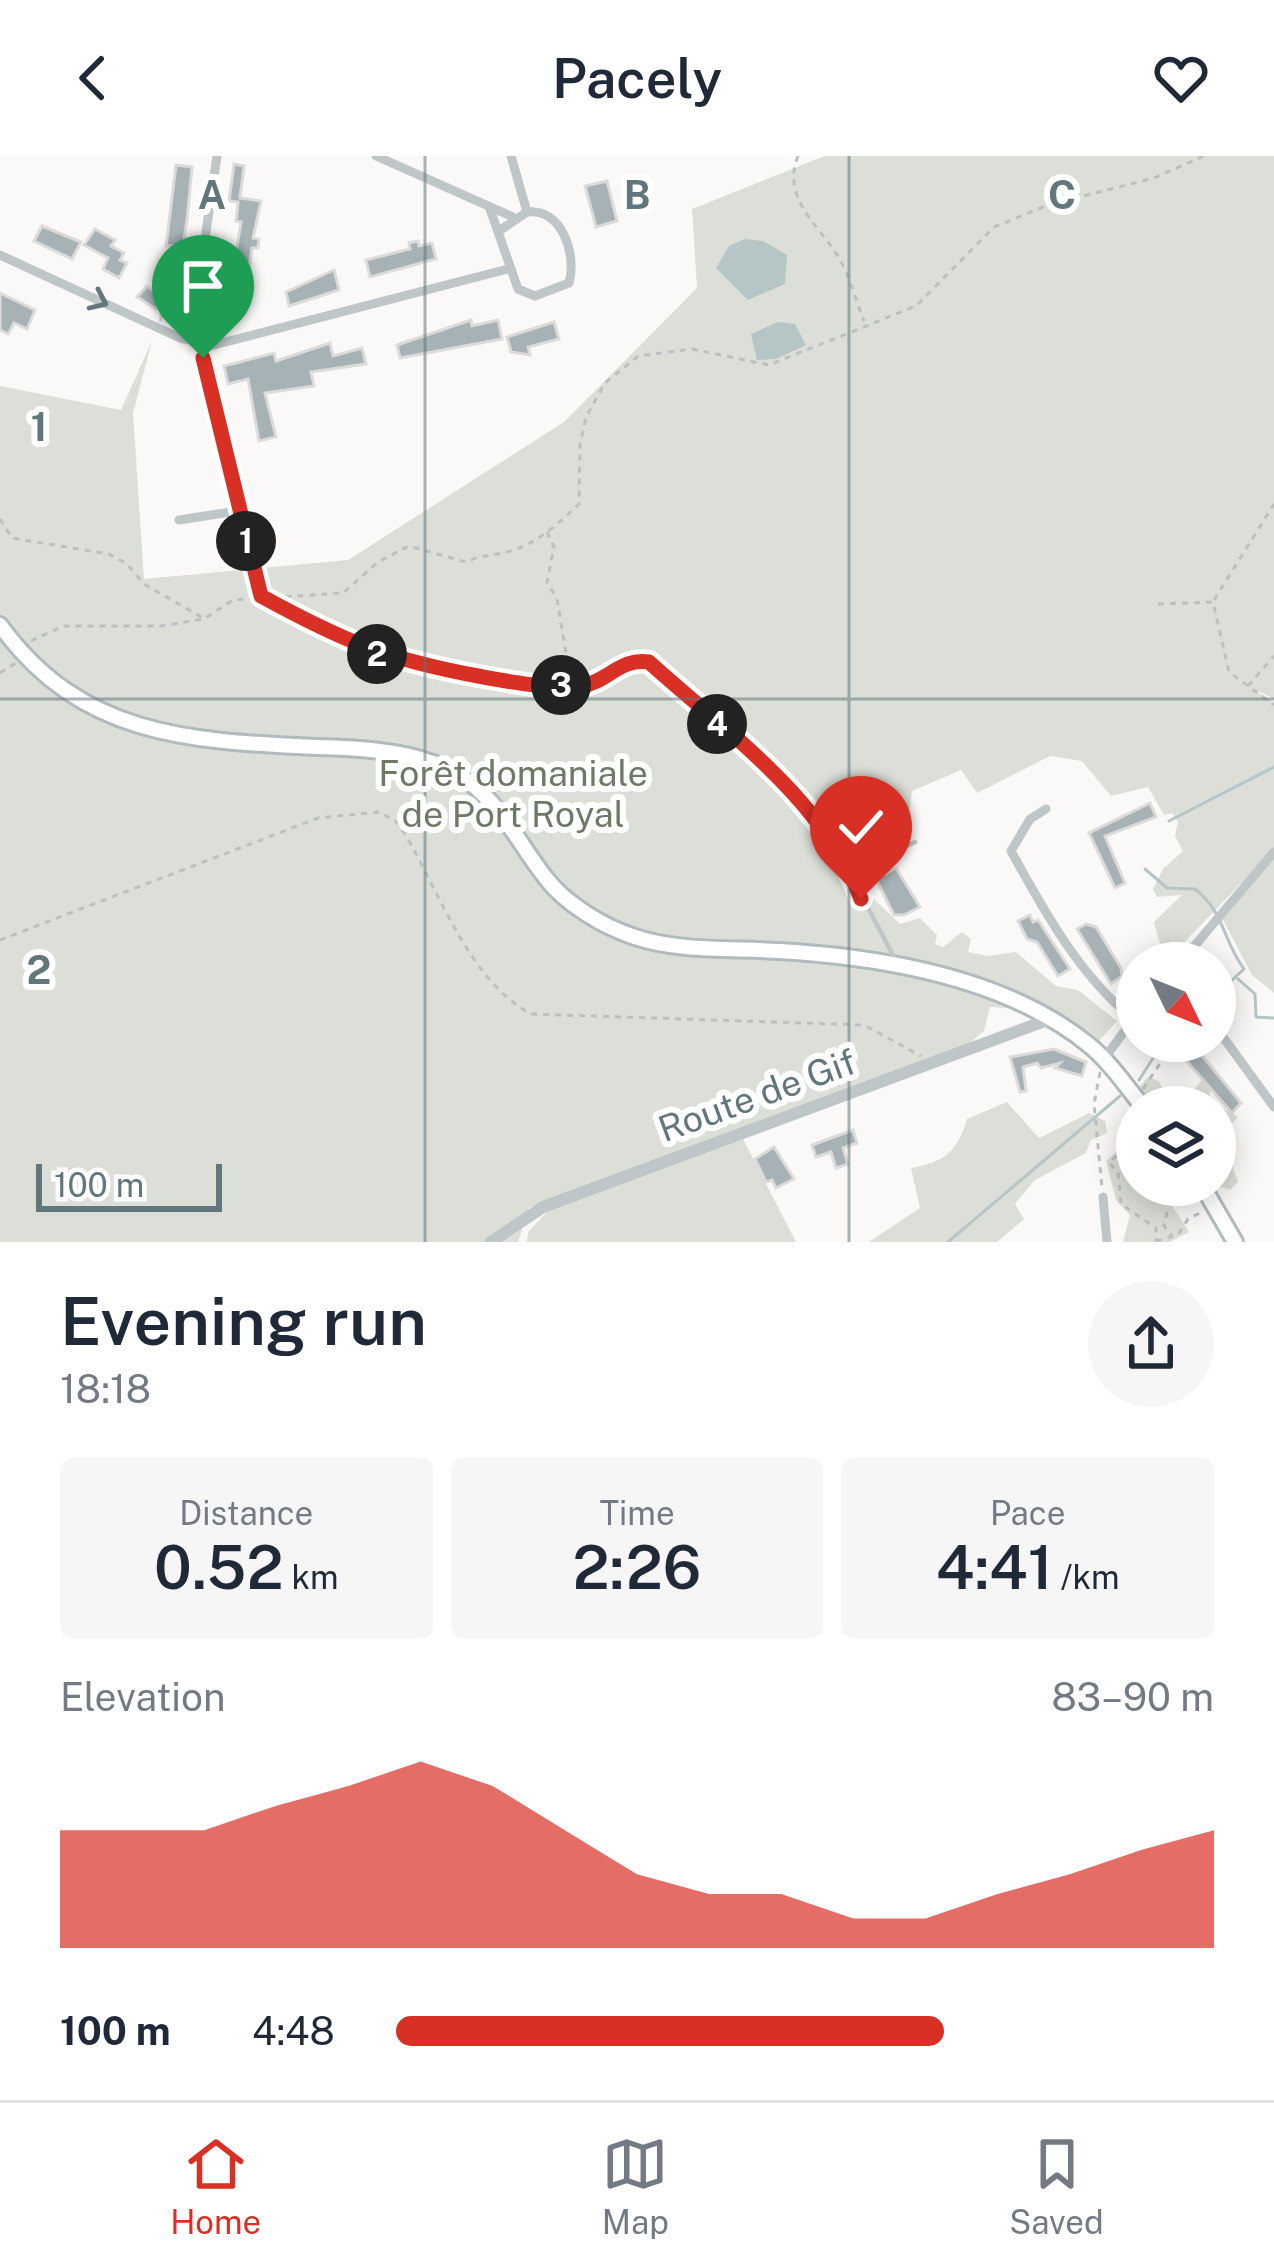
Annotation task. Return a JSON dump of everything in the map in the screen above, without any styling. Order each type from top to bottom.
[{"type":"main road","points":[[0,625],[23,656],[90,705],[165,735],[361,749],[433,763],[459,776],[509,820],[548,881],[576,905],[636,937],[670,945],[833,955],[898,966],[986,992],[1050,1019],[1104,1059],[1126,1086]]},
{"type":"main road","points":[[1216,1206],[1234,1242]]},
{"type":"street","points":[[217,156],[194,315],[237,512],[251,555]]},
{"type":"street","points":[[376,156],[512,217]]},
{"type":"street","points":[[511,156],[527,212]]},
{"type":"street","points":[[490,209],[508,269],[525,296],[560,290],[569,283],[572,272],[560,224],[537,211],[527,212],[512,217],[499,231]]},
{"type":"street","points":[[0,255],[214,345],[508,269]]},
{"type":"street","points":[[179,520],[237,512]]},
{"type":"street","points":[[1046,809],[1030,819],[1011,850],[1052,925],[1116,1004]]},
{"type":"street","points":[[1197,942],[1274,852]]},
{"type":"street","name":"Route de Gif","points":[[491,1242],[543,1207],[1050,1019]]},
{"type":"street","points":[[1104,1059],[1116,1042]]},
{"type":"street","points":[[1236,1055],[1274,1107]]},
{"type":"street","points":[[1103,1197],[1107,1242]]},
{"type":"lane","points":[[898,966],[853,879],[915,842]]},
{"type":"path","points":[[797,156],[791,173],[808,224],[838,257],[865,323]]},
{"type":"path","points":[[0,674],[23,656],[32,639],[63,626],[160,626],[204,619],[233,600],[343,593],[378,562],[409,546],[466,562],[485,553],[508,552],[547,532],[580,504],[580,444],[586,417],[604,383],[620,368],[662,350],[692,349],[770,365],[916,306],[994,227],[1048,205],[1154,178],[1204,156]]},
{"type":"path","points":[[1274,504],[1213,602],[1229,672],[1274,705]]},
{"type":"path","points":[[0,518],[12,538],[109,554],[127,564],[144,584],[204,619]]},
{"type":"path","points":[[547,532],[554,547],[547,582],[557,599],[572,685]]},
{"type":"path","points":[[251,555],[261,596]]},
{"type":"path","points":[[261,596],[391,660],[517,684],[585,686],[636,660],[649,662],[794,793],[853,879]]},
{"type":"path","points":[[1159,604],[1213,602]]},
{"type":"path","points":[[1247,688],[1274,656]]},
{"type":"path","points":[[0,940],[319,818],[380,812],[398,823],[430,873],[443,908],[510,1003],[531,1014],[864,1025],[887,1033],[931,1064]]},
{"type":"path","points":[[1103,1197],[1096,1111],[1104,1059]]},
{"type":"path","points":[[1147,1084],[1161,1062]]},
{"type":"path","points":[[1116,1155],[1116,1191]]},
{"type":"path","points":[[1125,1206],[1130,1214],[1156,1228],[1164,1226]]},
{"type":"path","points":[[1164,1226],[1168,1206]]},
{"type":"path","points":[[1156,1228],[1155,1241],[1173,1237],[1189,1219],[1213,1206]]},
{"type":"path","points":[[1164,1226],[1173,1237]]},
{"type":"green space","name":"Forêt domaniale de Port Royal","points":[[825,156],[1274,156],[1274,699],[1247,686],[1274,702],[1274,849],[1184,942],[1160,942],[1154,922],[1182,895],[1157,897],[1153,889],[1163,869],[1183,851],[1175,836],[1178,822],[1172,813],[1164,815],[1148,787],[1111,796],[1082,761],[1050,756],[977,793],[961,770],[912,791],[907,828],[853,858],[853,879],[900,924],[920,918],[937,935],[935,944],[943,947],[962,932],[971,939],[968,952],[988,956],[1016,952],[1056,986],[1078,990],[1116,1020],[1099,1041],[1054,1011],[990,1007],[984,1031],[966,1046],[529,1208],[518,1242],[0,1242],[0,386],[121,410],[152,341],[133,413],[144,579],[348,560],[564,422],[697,288],[692,209]]},
{"type":"green space","points":[[1274,858],[1274,993],[1252,975],[1222,918]]},
{"type":"green space","points":[[1148,1077],[1161,1086],[1140,1086]]},
{"type":"green space","points":[[1007,1102],[1039,1138],[1089,1113],[1105,1121],[1107,1133],[1091,1140],[1086,1153],[1035,1180],[1015,1204],[1024,1219],[997,1242],[869,1242],[920,1208],[911,1168],[941,1159],[959,1140],[967,1119]]},
{"type":"green space","points":[[743,1139],[796,1242],[527,1242],[528,1232],[547,1212]]},
{"type":"green space","points":[[1116,1152],[1116,1200],[1106,1161]]},
{"type":"green space","points":[[1122,1206],[1172,1206],[1189,1232],[1170,1242],[1123,1242],[1130,1215]]},
{"type":"shaded area","points":[[745,239],[763,241],[787,255],[785,284],[748,300],[716,268],[729,246]]},
{"type":"shaded area","points":[[778,322],[795,324],[806,345],[776,359],[757,360],[751,334]]},
{"type":"building","points":[[234,164],[244,166],[240,198],[261,201],[253,238],[259,239],[258,248],[252,248],[249,268],[234,266],[241,222],[236,221],[238,202],[229,201]]},
{"type":"building","points":[[176,165],[192,167],[187,220],[183,245],[166,246]]},
{"type":"building","points":[[607,181],[617,221],[596,227],[585,186]]},
{"type":"building","points":[[42,226],[81,242],[72,259],[34,241]]},
{"type":"building","points":[[95,229],[115,240],[111,246],[124,253],[120,260],[127,263],[119,278],[103,269],[108,258],[84,245]]},
{"type":"building","points":[[418,241],[419,246],[432,243],[436,259],[370,277],[366,260],[410,249],[409,243]]},
{"type":"building","points":[[334,270],[339,290],[289,306],[286,292]]},
{"type":"building","points":[[166,272],[180,274],[181,291],[161,319],[162,302],[156,309],[137,297],[147,286],[163,299]]},
{"type":"building","points":[[0,293],[35,310],[27,329],[14,323],[8,334],[0,330]]},
{"type":"building","points":[[471,320],[472,326],[498,320],[502,339],[400,358],[397,345]]},
{"type":"building","points":[[554,322],[559,339],[528,347],[530,355],[511,352],[507,337]]},
{"type":"building","points":[[330,343],[333,356],[362,348],[366,364],[311,372],[314,386],[265,393],[276,437],[259,441],[248,379],[228,384],[224,366],[274,353],[276,361]]},
{"type":"building","points":[[1150,803],[1156,817],[1105,836],[1125,883],[1115,888],[1089,833]]},
{"type":"building","points":[[896,868],[920,907],[904,915],[894,915],[876,879]]},
{"type":"building","points":[[1030,915],[1070,969],[1058,976],[1037,942],[1027,939],[1018,921]]},
{"type":"building","points":[[1086,924],[1096,927],[1116,960],[1116,980],[1111,984],[1077,929]]},
{"type":"building","points":[[1054,1049],[1086,1062],[1082,1076],[1055,1068],[1060,1063],[1041,1068],[1037,1063],[1023,1067],[1026,1091],[1020,1092],[1010,1057]]},
{"type":"building","points":[[1188,1062],[1207,1062],[1227,1086],[1208,1086]]},
{"type":"building","points":[[853,1130],[857,1143],[843,1148],[848,1164],[836,1168],[831,1152],[816,1157],[812,1145]]},
{"type":"building","points":[[774,1147],[794,1179],[776,1188],[772,1180],[766,1182],[755,1159]]},
{"type":"waterway","points":[[1169,821],[1274,767]]},
{"type":"waterway","points":[[1145,869],[1167,888],[1195,889],[1218,917],[1229,942]]},
{"type":"waterway","points":[[1236,956],[1244,969],[1236,976]]},
{"type":"waterway","points":[[1238,979],[1255,994],[1256,1017],[1274,1018]]},
{"type":"waterway","points":[[1139,1080],[1151,1062]]},
{"type":"waterway","points":[[948,1242],[1116,1099]]},
{"type":"route","points":[[203,358],[261,596],[362,648],[439,671],[517,684],[585,686],[614,668],[636,660],[649,662],[794,793],[853,879],[861,899]]}]
